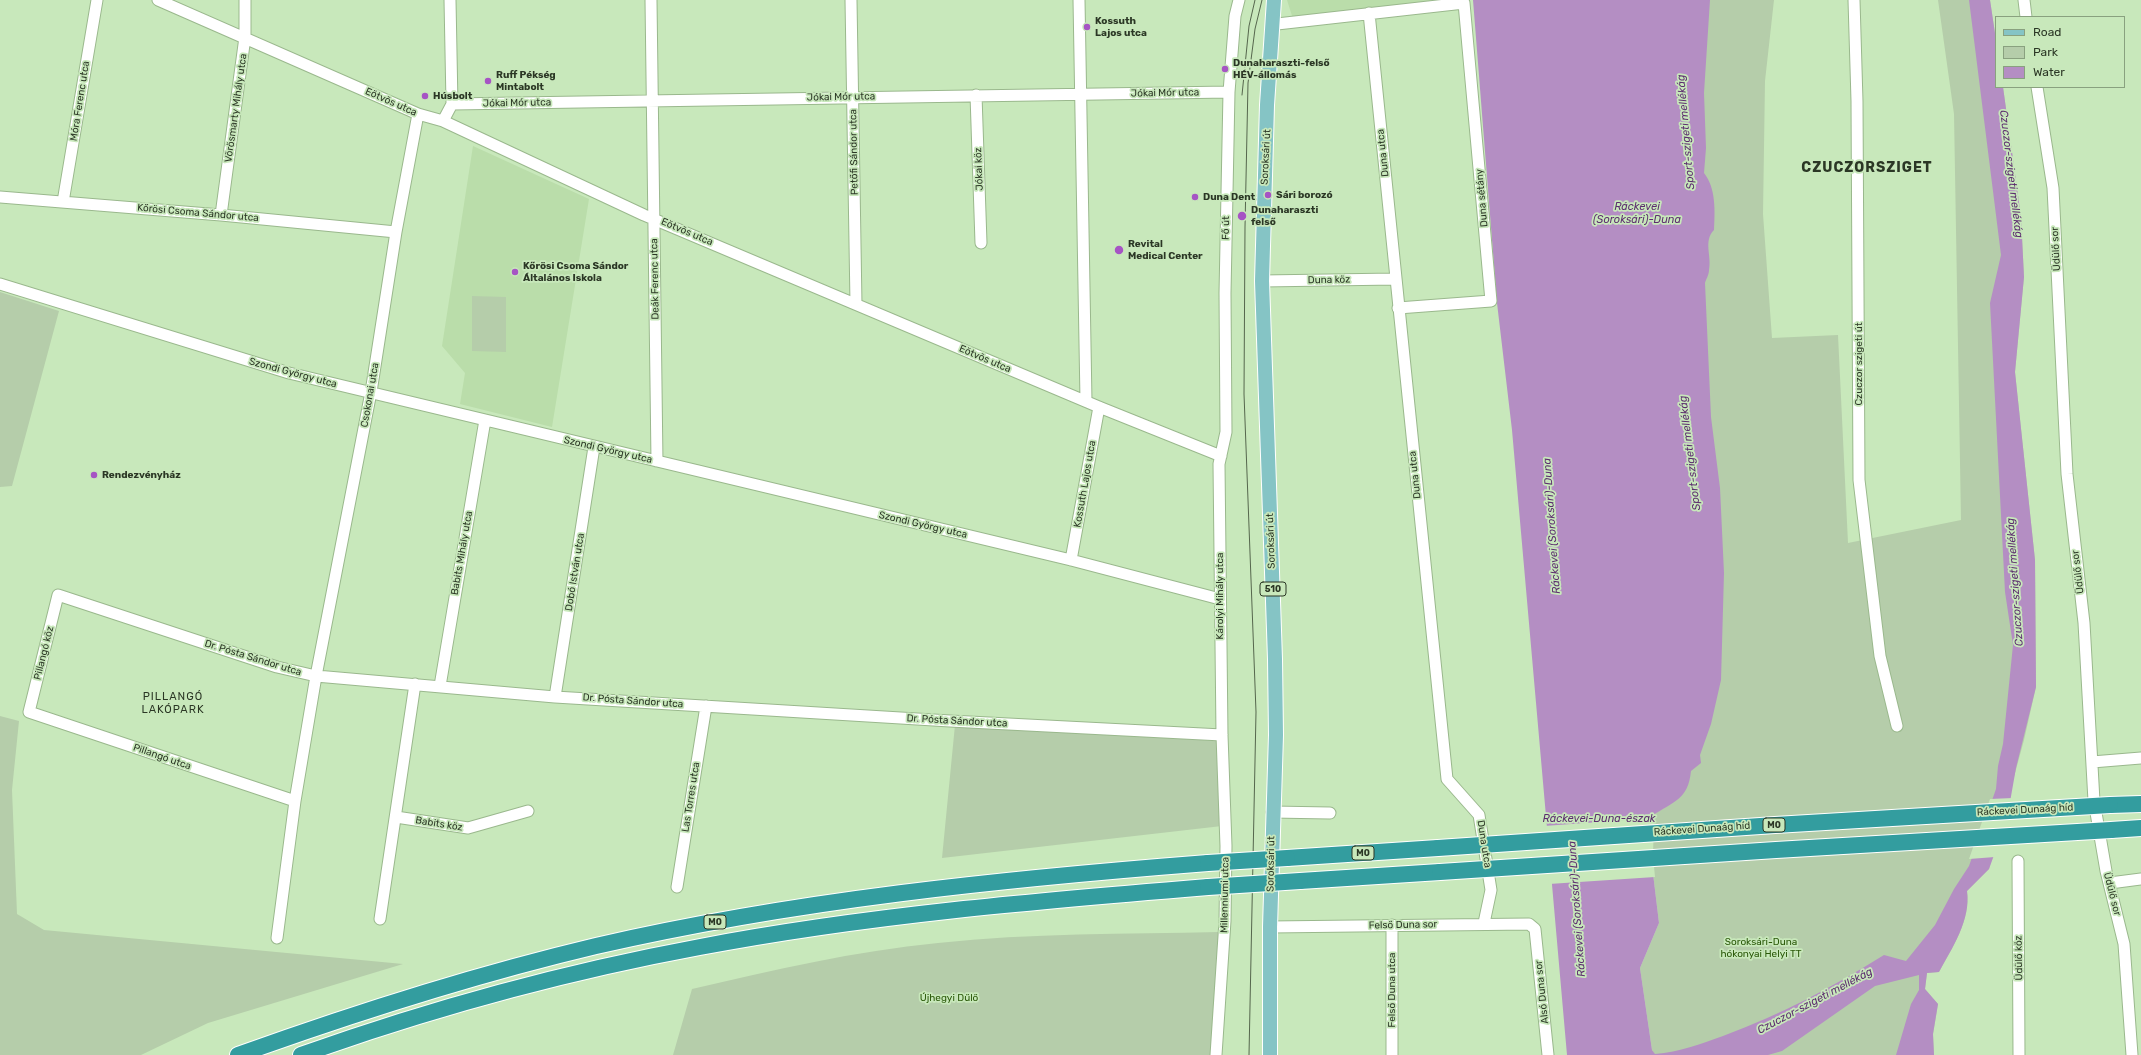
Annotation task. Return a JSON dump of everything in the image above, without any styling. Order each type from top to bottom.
[{"type":"highway","name":"Ráckevei Dunaág híd","points":[[238,1055],[406,997],[544,959],[673,930],[766,913],[869,898],[1118,870],[1720,828],[2141,804]]},
{"type":"highway","name":"M0","points":[[301,1055],[424,1015],[507,991],[621,963],[700,946],[926,913],[1208,887],[2141,828]]},
{"type":"main road","name":"510","points":[[1268,122],[1274,0]]},
{"type":"main road","name":"510","points":[[1268,122],[1277,24],[1281,0]]},
{"type":"main road","name":"Soroksári út","points":[[1268,122],[1262,281],[1275,659],[1276,736],[1272,812],[1270,1055]]},
{"type":"street","name":"Móra Ferenc utca","points":[[63,202],[97,0]]},
{"type":"street","name":"Eötvös utca","points":[[158,0],[418,114],[443,121],[655,219],[1086,402],[1220,456]]},
{"type":"street","name":"Vörösmarty Mihály utca","points":[[221,215],[245,37],[245,0]]},
{"type":"street","points":[[443,121],[452,104],[450,0]]},
{"type":"street","name":"Deák Ferenc utca","points":[[651,0],[657,461]]},
{"type":"street","name":"Petőfi Sándor utca","points":[[851,0],[856,304]]},
{"type":"street","points":[[1079,0],[1082,94],[1086,402]]},
{"type":"street","name":"Fő út","points":[[1220,456],[1226,432],[1225,293],[1229,92],[1235,16],[1239,0]]},
{"type":"street","name":"Czuczor szigeti út","points":[[1854,0],[1857,101],[1859,480],[1880,656],[1897,726]]},
{"type":"street","points":[[2024,0],[2026,16]]},
{"type":"street","name":"Duna sétány","points":[[1370,13],[1464,3],[1491,301],[1398,308]]},
{"type":"street","points":[[1277,24],[1370,13]]},
{"type":"street","name":"Duna utca","points":[[1370,13],[1395,279],[1447,779],[1479,815],[1491,890],[1484,924]]},
{"type":"street","name":"Üdülő sor","points":[[2037,88],[2053,188],[2066,474],[2084,623],[2094,801],[2124,944],[2132,1055]]},
{"type":"street","name":"Jókai Mór utca","points":[[452,104],[1229,92]]},
{"type":"street","name":"Jókai köz","points":[[976,95],[981,243]]},
{"type":"street","name":"Csokonai utca","points":[[277,938],[295,801],[316,676],[371,392],[396,232],[418,114]]},
{"type":"street","name":"Kőrösi Csoma Sándor utca","points":[[0,197],[221,215],[396,232]]},
{"type":"street","name":"Duna köz","points":[[1262,281],[1395,279]]},
{"type":"street","name":"Szondi György utca","points":[[0,284],[289,373],[1071,560],[1220,598]]},
{"type":"street","name":"Kossuth Lajos utca","points":[[1071,560],[1099,407]]},
{"type":"street","name":"Babits Mihály utca","points":[[440,686],[485,420]]},
{"type":"street","name":"Dobó István utca","points":[[555,697],[594,447]]},
{"type":"street","name":"Károlyi Mihály utca","points":[[1220,456],[1222,735]]},
{"type":"street","name":"Dr. Pósta Sándor utca","points":[[58,594],[277,667],[316,676],[555,697],[950,721],[1222,735]]},
{"type":"street","name":"Pillangó köz","points":[[30,712],[58,594]]},
{"type":"street","points":[[380,920],[415,684]]},
{"type":"street","name":"Las Torres utca","points":[[677,887],[706,706]]},
{"type":"street","name":"Pillangó utca","points":[[30,712],[295,801]]},
{"type":"street","name":"Millenniumi utca","points":[[1216,1055],[1226,921],[1226,846],[1222,735]]},
{"type":"street","points":[[2092,762],[2141,758]]},
{"type":"street","name":"Babits köz","points":[[396,817],[468,828],[528,811]]},
{"type":"street","points":[[1272,812],[1330,813]]},
{"type":"street","name":"Üdülő köz","points":[[2018,861],[2019,1055]]},
{"type":"street","points":[[2110,883],[2141,879]]},
{"type":"street","name":"Felső Duna sor","points":[[1270,927],[1529,924],[1536,929]]},
{"type":"street","name":"Felső Duna utca","points":[[1392,925],[1392,1055]]},
{"type":"street","name":"Alsó Duna sor","points":[[1536,929],[1548,1055]]},
{"type":"shaded area","points":[[1287,0],[1455,0],[1293,19]]},
{"type":"shaded area","name":"Kőrösi Csoma Sándor Általános Iskola","points":[[473,146],[589,199],[552,427],[460,404],[465,373],[442,346]]},
{"type":"green space","name":"Soroksári-Duna hókonyai Helyi TT","points":[[1579,0],[1774,0],[1765,81],[1763,214],[1772,338],[1838,335],[1848,543],[1961,520],[1954,114],[1938,0],[1990,0],[1995,33],[1995,88],[2003,88],[2021,217],[2024,277],[2015,372],[2035,560],[2036,687],[2024,740],[1989,869],[1967,891],[1966,913],[1963,923],[1955,943],[1939,972],[1927,973],[1925,989],[1938,1004],[1933,1034],[1934,1055],[1655,1055],[1652,1050],[1640,968],[1659,923],[1651,857],[1652,815],[1664,808]]},
{"type":"green space","points":[[0,292],[59,311],[12,486],[0,487]]},
{"type":"green space","points":[[472,296],[506,297],[506,352],[472,351]]},
{"type":"green space","points":[[0,716],[19,721],[12,790],[17,914],[44,930],[403,964],[208,1023],[141,1055],[0,1055]]},
{"type":"green space","points":[[955,725],[1218,741],[1222,826],[942,858]]},
{"type":"green space","name":"Újhegyi Dűlő","points":[[1219,932],[1212,1055],[673,1055],[692,989],[753,975],[845,956],[907,946],[938,943],[1008,937],[1078,934]]},
{"type":"water","name":"Ráckevei-Duna-észak","points":[[1473,0],[1710,0],[1704,93],[1706,148],[1704,173],[1713,193],[1715,215],[1714,230],[1708,244],[1710,265],[1705,283],[1711,417],[1720,488],[1724,573],[1721,680],[1711,724],[1700,755],[1701,763],[1691,771],[1687,788],[1679,799],[1652,816],[1651,857],[1659,923],[1640,968],[1652,1050],[1655,1054],[1681,1050],[1745,1028],[1825,989],[1884,955],[1906,961],[1935,925],[1954,889],[1969,866],[1996,789],[1998,766],[2003,744],[2013,645],[2005,592],[1990,303],[2001,255],[1969,0],[1990,0],[1995,33],[1995,88],[2003,88],[2021,217],[2024,277],[2015,372],[2035,560],[2036,687],[2016,768],[2007,819],[1989,869],[1967,891],[1966,913],[1963,923],[1955,943],[1939,972],[1927,973],[1925,989],[1938,1004],[1933,1034],[1934,1055],[1896,1055],[1911,1004],[1919,990],[1919,975],[1875,986],[1782,1051],[1768,1055],[1567,1055],[1512,430],[1497,303]]},
{"type":"pier","points":[[2013,798],[2008,820],[1995,857],[1969,859],[1990,799]]},
{"type":"pier","points":[[1654,818],[1653,856],[1655,877],[1549,884],[1544,826]]},
{"type":"tram line","points":[[1242,95],[1249,26],[1255,0]]},
{"type":"tram line","points":[[1249,1055],[1256,712],[1244,394],[1245,227],[1248,83],[1255,29],[1262,0]]},
{"type":"place","name":"Kossuth Lajos utca","points":[[1087,27]]},
{"type":"place","name":"Dunaharaszti-felső HÉV-állomás","points":[[1225,69]]},
{"type":"place","name":"Ruff Pékség Mintabolt","points":[[488,81]]},
{"type":"place","name":"Húsbolt","points":[[425,96]]},
{"type":"place","name":"Sári borozó","points":[[1268,195]]},
{"type":"place","name":"Duna Dent","points":[[1195,197]]},
{"type":"place","name":"Dunaharaszti felső","points":[[1242,216]]},
{"type":"place","name":"Revital Medical Center","points":[[1119,250]]},
{"type":"place","name":"Kőrösi Csoma Sándor Általános Iskola","points":[[515,272]]},
{"type":"place","name":"Rendezvényház","points":[[94,475]]},
{"type":"district","name":"CZUCZORSZIGET","points":[[1867,168]]},
{"type":"district","name":"PILLANGÓ LAKÓPARK","points":[[173,703]]},
{"type":"water label","name":"Sport-szigeti mellékág","points":[[1686,132]]},
{"type":"water label","name":"Czuczor-szigeti mellékág","points":[[2011,174]]},
{"type":"water label","name":"Ráckevei (Soroksári)-Duna","points":[[1637,213]]},
{"type":"water label","name":"Sport-szigeti mellékág","points":[[1690,453]]},
{"type":"water label","name":"Ráckevei (Soroksári)-Duna","points":[[1552,526]]},
{"type":"water label","name":"Czuczor-szigeti mellékág","points":[[2015,582]]},
{"type":"water label","name":"Ráckevei (Soroksári)-Duna","points":[[1577,909]]},
{"type":"water label","name":"Czuczor-szigeti mellékág","points":[[1815,1001]]}]
